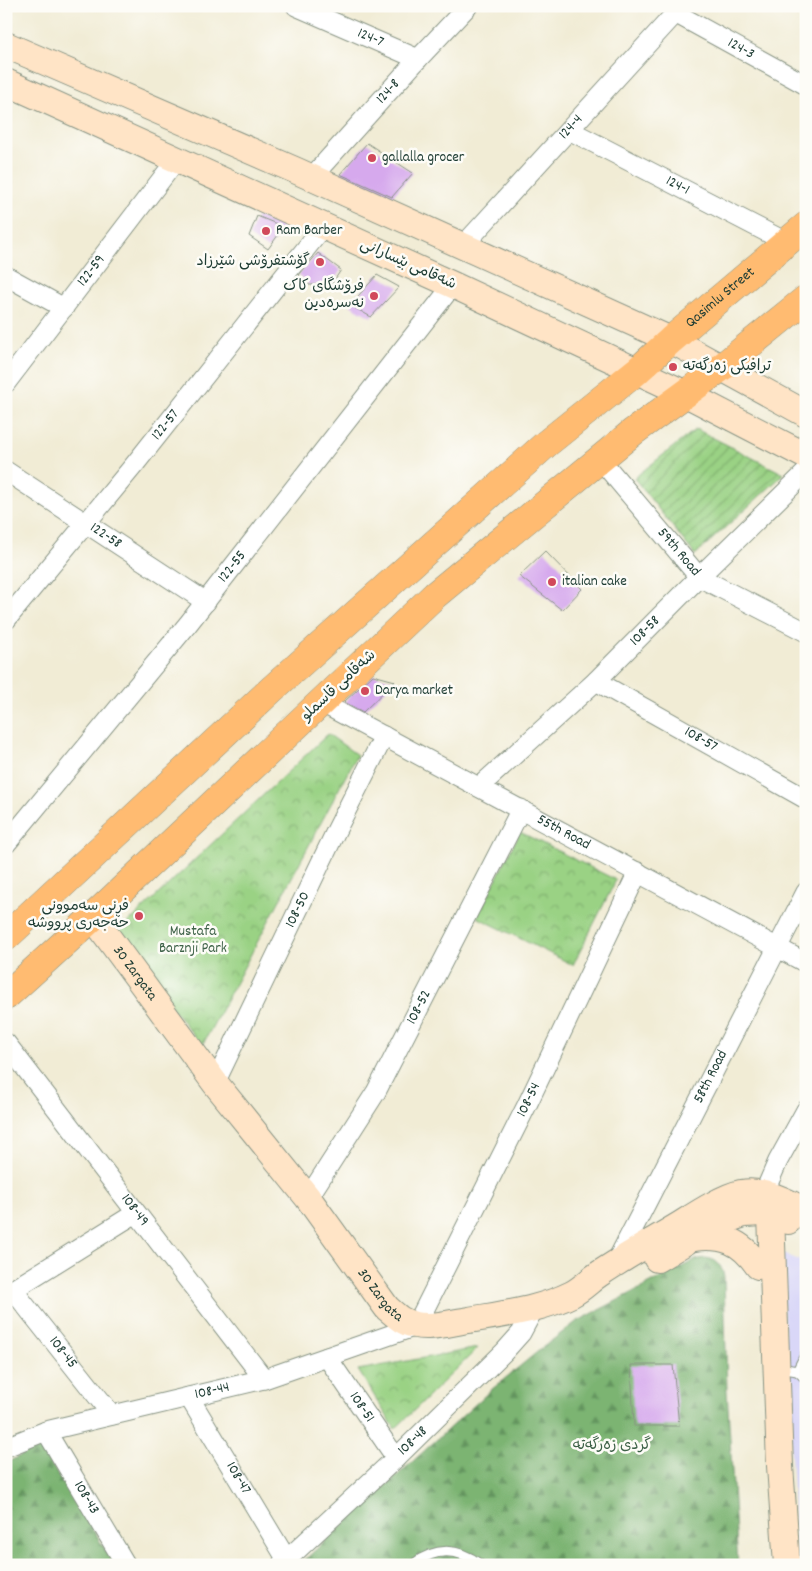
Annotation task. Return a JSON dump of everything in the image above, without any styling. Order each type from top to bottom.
[{"type":"main road","name":"Qasimlu Street","points":[[637,371],[796,234]]},
{"type":"main road","points":[[686,394],[722,368],[806,299]]},
{"type":"main road","points":[[6,937],[278,683],[546,444],[637,371]]},
{"type":"main road","name":"شەقامی قاسملو","points":[[6,996],[93,917],[435,595],[633,432],[686,394]]},
{"type":"street","name":"124-7","points":[[296,6],[418,59]]},
{"type":"street","name":"124-8","points":[[311,178],[468,6]]},
{"type":"street","name":"124-3","points":[[678,10],[803,79]]},
{"type":"street","name":"124-4","points":[[462,247],[678,10]]},
{"type":"street","points":[[6,45],[311,178],[671,340],[806,414]]},
{"type":"street","name":"شەقامی بێسارانی","points":[[6,82],[453,285],[637,371],[806,456]]},
{"type":"street","name":"124-1","points":[[569,130],[796,234]]},
{"type":"street","name":"122-59","points":[[6,383],[176,159]]},
{"type":"street","name":"122-57","points":[[6,620],[323,227]]},
{"type":"street","points":[[6,276],[64,308]]},
{"type":"street","name":"122-55","points":[[6,844],[206,602],[453,285]]},
{"type":"street","name":"59th Road","points":[[600,459],[699,576],[806,632]]},
{"type":"street","name":"122-58","points":[[6,471],[206,602]]},
{"type":"street","name":"108-58","points":[[479,787],[596,681],[699,576],[806,472]]},
{"type":"street","name":"108-57","points":[[596,681],[806,799]]},
{"type":"street","name":"55th Road","points":[[322,702],[806,963]]},
{"type":"street","name":"108-50","points":[[215,1083],[336,831],[384,736]]},
{"type":"street","name":"108-52","points":[[308,1198],[376,1092],[521,809]]},
{"type":"street","name":"108-54","points":[[416,1326],[526,1107],[638,872]]},
{"type":"street","name":"58th Road","points":[[616,1263],[806,892]]},
{"type":"street","name":"30 Zargata","points":[[93,917],[215,1083],[308,1198],[387,1308],[402,1320],[416,1326],[436,1325],[510,1313],[535,1307],[574,1293],[616,1263],[697,1214],[731,1196],[748,1192],[764,1207],[773,1196],[806,1211]]},
{"type":"street","name":"108-49","points":[[6,1043],[264,1379]]},
{"type":"street","points":[[773,1565],[758,1266],[764,1207],[778,1161],[806,1110]]},
{"type":"street","points":[[764,1207],[787,1369],[780,1466],[787,1565]]},
{"type":"street","points":[[574,1293],[620,1279],[715,1224],[764,1207],[806,1229]]},
{"type":"street","points":[[9,1292],[136,1213]]},
{"type":"street","points":[[693,1238],[708,1236],[723,1238],[737,1244],[749,1254],[758,1266]]},
{"type":"street","name":"108-45","points":[[9,1292],[112,1415]]},
{"type":"street","name":"108-48","points":[[284,1562],[396,1458],[504,1352],[521,1333],[535,1307]]},
{"type":"street","name":"108-44","points":[[6,1447],[46,1432],[264,1379],[416,1326]]},
{"type":"street","name":"108-51","points":[[327,1357],[396,1458]]},
{"type":"street","name":"108-47","points":[[189,1397],[284,1562]]},
{"type":"street","name":"108-43","points":[[46,1432],[126,1565]]},
{"type":"lane","points":[[806,1353],[787,1369],[806,1379]]},
{"type":"lane","points":[[412,1565],[430,1554],[457,1551],[471,1557],[481,1565]]},
{"type":"shaded area","points":[[780,1252],[806,1263],[806,1565],[797,1565]]},
{"type":"green space","points":[[696,429],[784,474],[695,555],[634,478]]},
{"type":"green space","name":"Mustafa Barznji Park","points":[[328,734],[357,755],[202,1046],[115,935]]},
{"type":"green space","points":[[520,832],[616,880],[573,965],[477,917]]},
{"type":"green space","name":"گردی زەرگەتە","points":[[705,1258],[718,1263],[724,1276],[727,1391],[738,1565],[299,1565],[491,1390],[576,1322],[695,1260]]},
{"type":"green space","points":[[478,1348],[395,1429],[358,1370]]},
{"type":"green space","points":[[40,1446],[115,1565],[6,1565],[6,1463]]},
{"type":"building","name":"gallalla grocer","points":[[367,143],[413,173],[392,197],[340,174]]},
{"type":"building","name":"Ram Barber","points":[[257,216],[284,227],[268,249],[249,236]]},
{"type":"building","name":"گۆشتفرۆشی شێرزاد","points":[[318,253],[341,270],[331,285],[309,285],[299,275]]},
{"type":"building","name":"فرۆشگای کاک نەسرەدین","points":[[377,275],[399,287],[371,317],[350,305]]},
{"type":"building","name":"italian cake","points":[[545,551],[582,589],[562,610],[519,576]]},
{"type":"building","name":"Darya market","points":[[373,675],[395,681],[363,712],[344,702]]},
{"type":"building","points":[[631,1365],[673,1365],[679,1426],[634,1426]]},
{"type":"place","name":"gallalla grocer","points":[[372,158]]},
{"type":"place","name":"Ram Barber","points":[[266,231]]},
{"type":"place","name":"گۆشتفرۆشی شێرزاد","points":[[320,262]]},
{"type":"place","name":"فرۆشگای کاک نەسرەدین","points":[[374,296]]},
{"type":"place","name":"ترافیکی زەرگەتە","points":[[673,367]]},
{"type":"place","name":"italian cake","points":[[552,582]]},
{"type":"place","name":"Darya market","points":[[365,691]]},
{"type":"place","name":"فڕنی سەموونی حەجەری پرووشە","points":[[139,916]]}]
